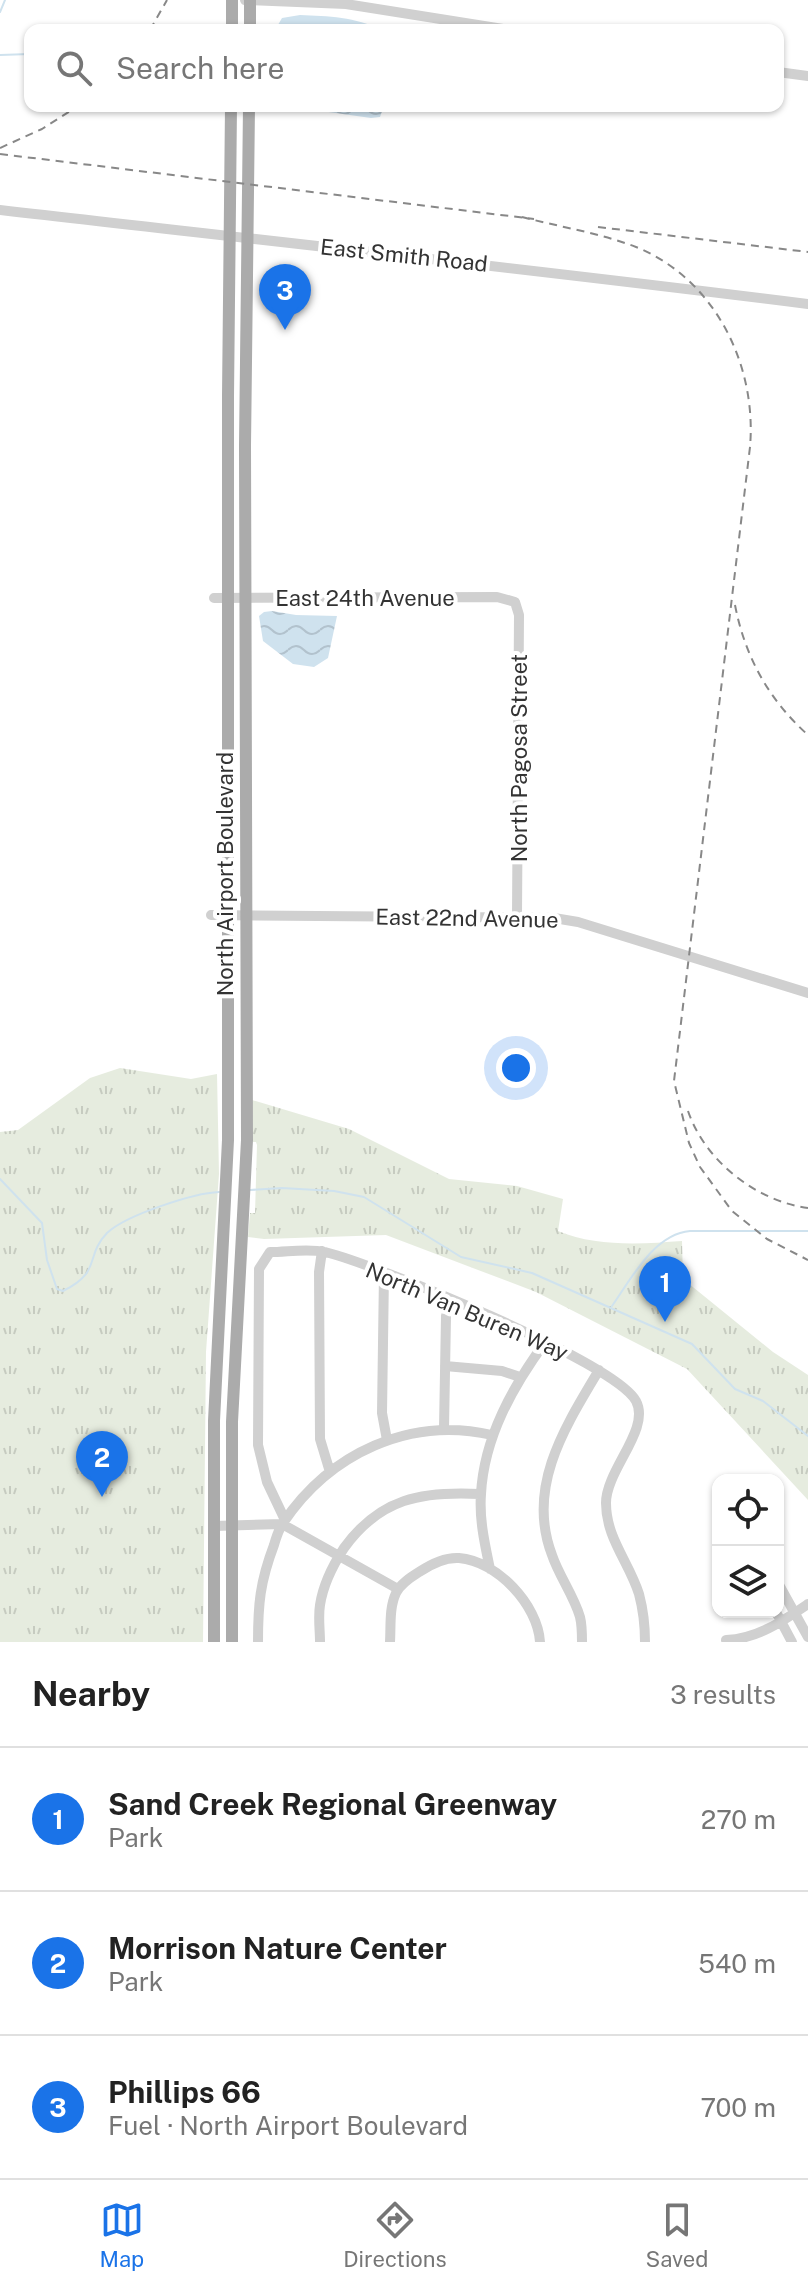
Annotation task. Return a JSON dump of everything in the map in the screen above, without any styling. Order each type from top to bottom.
[{"type":"main road","points":[[232,0],[232,24]]},
{"type":"main road","points":[[249,0],[250,24]]},
{"type":"main road","name":"North Airport Boulevard","points":[[214,1642],[214,1421],[228,1140],[231,112]]},
{"type":"main road","name":"North Airport Boulevard","points":[[232,1642],[233,1407],[247,1140],[245,598],[249,112]]},
{"type":"street","points":[[249,0],[346,4],[472,24]]},
{"type":"street","points":[[784,73],[808,76]]},
{"type":"street","name":"East Smith Road","points":[[0,210],[808,304]]},
{"type":"street","name":"East 24th Avenue","points":[[214,598],[497,597],[515,602]]},
{"type":"street","name":"North Pagosa Street","points":[[515,602],[519,615],[517,916]]},
{"type":"street","name":"East 22nd Avenue","points":[[211,915],[517,916],[578,922],[808,993]]},
{"type":"street","points":[[322,1251],[319,1272],[320,1439],[330,1472]]},
{"type":"street","name":"North Van Buren Way","points":[[284,1522],[267,1482],[258,1445],[259,1269],[270,1252],[322,1251],[384,1273],[546,1341],[599,1370],[626,1388],[636,1400],[640,1411],[639,1424],[608,1483],[606,1501],[612,1539],[639,1593],[645,1642]]},
{"type":"street","points":[[384,1273],[382,1413],[387,1440]]},
{"type":"street","points":[[444,1428],[446,1316],[451,1300]]},
{"type":"street","points":[[490,1569],[482,1529],[480,1494],[492,1435],[520,1377],[546,1341]]},
{"type":"street","points":[[445,1366],[502,1371],[520,1377]]},
{"type":"street","points":[[582,1642],[580,1617],[551,1553],[544,1499],[550,1463],[562,1432],[599,1370]]},
{"type":"street","points":[[258,1642],[258,1599],[265,1569],[284,1522],[330,1472],[357,1453],[387,1440],[444,1428],[492,1435]]},
{"type":"street","points":[[320,1642],[320,1606],[327,1580],[359,1528],[395,1505],[417,1497],[447,1492],[480,1494]]},
{"type":"street","points":[[214,1526],[284,1522],[398,1589]]},
{"type":"street","points":[[390,1642],[392,1603],[398,1589],[435,1562],[460,1558],[490,1569],[509,1583],[536,1618],[540,1642]]},
{"type":"street","points":[[784,1593],[808,1637]]},
{"type":"street","points":[[784,1615],[808,1604]]},
{"type":"street","points":[[726,1640],[741,1640],[756,1635],[777,1618]]},
{"type":"street","points":[[780,1618],[792,1642]]},
{"type":"green space","points":[[120,1068],[191,1079],[217,1074],[219,1174],[206,1352],[203,1642],[0,1642],[0,1132],[18,1130],[90,1078]]},
{"type":"green space","points":[[252,1100],[349,1129],[449,1179],[517,1186],[563,1199],[558,1231],[573,1236],[619,1243],[682,1241],[683,1279],[773,1352],[808,1375],[808,1500],[687,1369],[536,1292],[386,1235],[248,1237],[250,1213],[255,1213],[257,1145],[253,1142]]},
{"type":"water","points":[[300,15],[331,17],[365,24],[278,24],[282,18]]},
{"type":"water","points":[[328,112],[382,112],[380,117]]},
{"type":"water","points":[[272,611],[337,616],[328,658],[314,667],[293,664],[263,641],[259,616]]},
{"type":"waterway","points":[[0,12],[5,0]]},
{"type":"waterway","points":[[0,55],[24,54]]},
{"type":"waterway","points":[[267,282],[273,268],[290,267]]},
{"type":"waterway","points":[[0,1179],[42,1223],[47,1260],[57,1289],[63,1291],[84,1277],[100,1242],[116,1226],[161,1206],[219,1192]]},
{"type":"waterway","points":[[250,1190],[334,1191],[364,1197],[461,1257],[532,1273],[692,1344],[735,1389],[763,1401],[808,1436]]},
{"type":"waterway","points":[[612,1306],[645,1260],[665,1240],[677,1234],[690,1231],[808,1231]]},
{"type":"railway","points":[[153,24],[167,0]]},
{"type":"railway","points":[[0,148],[42,129],[69,112]]},
{"type":"railway","points":[[0,154],[534,219]]},
{"type":"railway","points":[[522,217],[622,242],[664,261],[688,280],[709,303],[738,356],[750,416],[750,447],[674,1081],[689,1143],[700,1167],[732,1211],[767,1239],[808,1260]]},
{"type":"railway","points":[[598,227],[808,252]]},
{"type":"railway","points":[[735,605],[752,660],[770,692],[808,735]]},
{"type":"railway","points":[[688,1111],[707,1146],[735,1176],[770,1197],[808,1208]]},
{"type":"place","name":"Phillips 66","points":[[285,330]]},
{"type":"place","name":"Sand Creek Regional Greenway","points":[[665,1322]]},
{"type":"place","name":"Morrison Nature Center","points":[[102,1497]]}]
